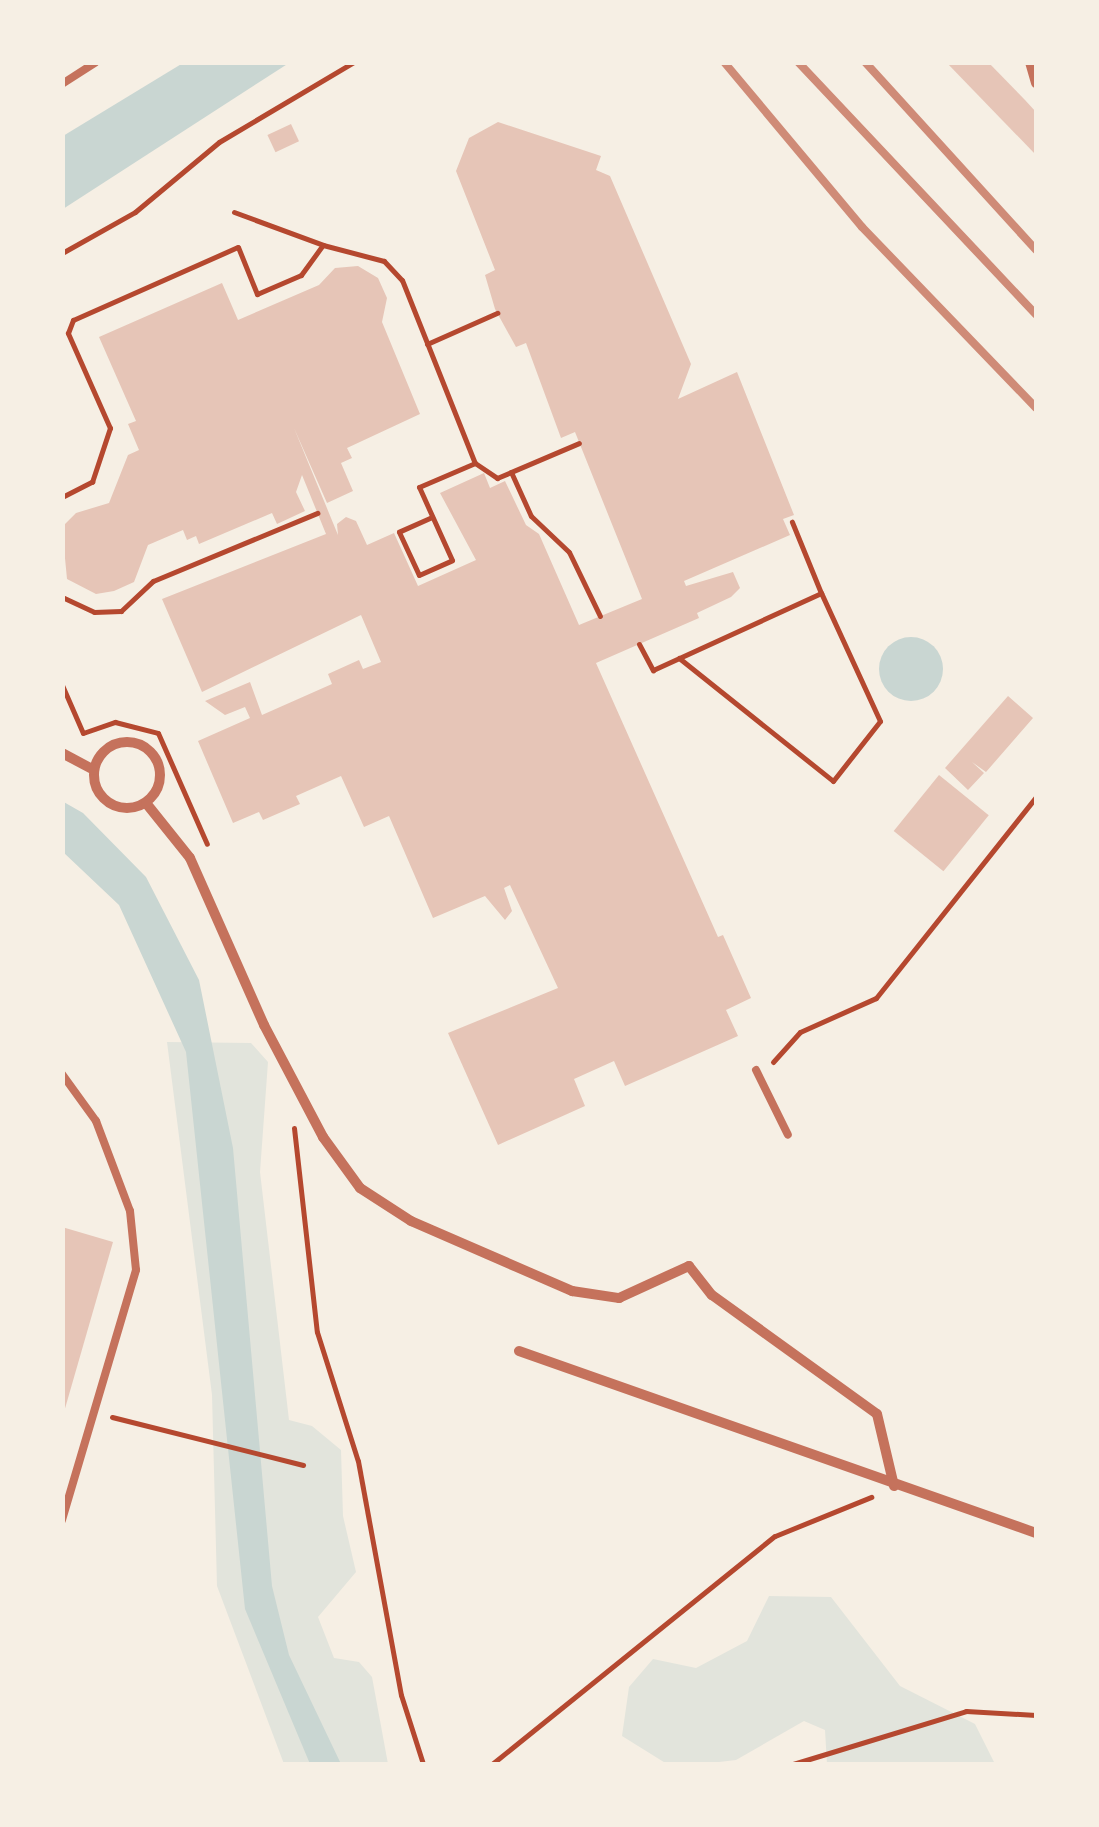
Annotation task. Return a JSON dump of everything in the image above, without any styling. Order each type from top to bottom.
[{"type":"street","points":[[1030,62],[1036,83]]},
{"type":"street","points":[[62,753],[94,770],[106,801],[126,808],[146,803],[160,776],[146,749],[114,744],[94,770]]},
{"type":"street","points":[[146,803],[190,858],[292,1078],[360,1188],[411,1222],[588,1293],[618,1298],[689,1266],[712,1295],[876,1414],[894,1486]]},
{"type":"street","points":[[519,1351],[1036,1533]]},
{"type":"lane","points":[[62,84],[96,62]]},
{"type":"lane","points":[[756,1070],[788,1136]]},
{"type":"lane","points":[[62,1074],[96,1122],[130,1211],[136,1270],[62,1520]]},
{"type":"path","points":[[62,253],[135,212],[219,142],[354,62]]},
{"type":"path","points":[[234,212],[324,246],[384,261],[402,280],[475,462],[497,478],[579,443]]},
{"type":"path","points":[[62,497],[92,482],[110,428],[68,332],[73,320],[238,247],[258,294],[301,275],[324,246]]},
{"type":"path","points":[[428,344],[497,314]]},
{"type":"path","points":[[432,517],[399,532],[419,575],[452,560],[419,488],[475,462]]},
{"type":"path","points":[[511,472],[530,516],[569,552],[600,616]]},
{"type":"path","points":[[62,597],[94,612],[121,611],[152,581],[317,513]]},
{"type":"path","points":[[679,658],[833,781],[880,722],[792,522]]},
{"type":"path","points":[[639,644],[652,670],[821,593]]},
{"type":"path","points":[[774,1062],[800,1032],[876,998],[1036,797]]},
{"type":"path","points":[[292,1078],[297,1187],[317,1332],[358,1461],[401,1695],[423,1764]]},
{"type":"path","points":[[94,1412],[303,1465]]},
{"type":"path","points":[[492,1764],[776,1536],[881,1493]]},
{"type":"path","points":[[793,1764],[966,1711],[1036,1715]]},
{"type":"shaded area","points":[[183,63],[289,63],[63,209],[63,136]]},
{"type":"shaded area","points":[[911,637],[934,646],[943,669],[934,692],[911,701],[888,692],[879,669],[888,646]]},
{"type":"shaded area","points":[[62,801],[83,813],[146,877],[199,980],[233,1148],[272,1586],[289,1655],[341,1764],[310,1764],[245,1609],[186,1052],[119,905],[63,852]]},
{"type":"shaded area","points":[[167,1042],[251,1043],[268,1062],[260,1172],[289,1420],[312,1426],[341,1450],[343,1516],[356,1572],[318,1617],[334,1658],[359,1662],[372,1677],[388,1764],[284,1764],[217,1586],[212,1395]]},
{"type":"shaded area","points":[[769,1596],[831,1597],[900,1686],[975,1724],[995,1764],[827,1764],[825,1730],[804,1721],[736,1760],[702,1764],[667,1764],[622,1736],[629,1687],[653,1659],[696,1668],[747,1641]]},
{"type":"building","points":[[946,62],[988,62],[1025,100],[1036,112],[1036,155]]},
{"type":"building","points":[[498,122],[601,156],[596,170],[610,176],[691,364],[678,399],[737,372],[794,515],[783,519],[790,535],[684,581],[686,586],[733,572],[740,588],[731,597],[697,613],[699,618],[596,663],[718,937],[723,935],[751,998],[726,1010],[738,1036],[625,1086],[614,1061],[574,1079],[585,1106],[498,1145],[448,1033],[558,988],[510,885],[504,888],[512,911],[505,920],[485,896],[433,918],[389,816],[364,827],[341,776],[296,796],[300,804],[263,820],[259,812],[233,823],[198,741],[250,718],[245,707],[225,715],[205,701],[250,682],[262,715],[332,684],[328,674],[359,660],[363,669],[381,662],[361,615],[202,692],[162,599],[326,534],[302,475],[296,492],[305,511],[277,524],[272,513],[199,544],[196,536],[187,540],[183,530],[148,545],[134,582],[114,591],[96,594],[67,579],[62,527],[76,513],[109,503],[128,455],[139,450],[128,424],[136,421],[99,337],[222,283],[238,320],[319,285],[335,268],[358,266],[378,278],[387,298],[382,322],[420,414],[347,448],[352,458],[341,463],[353,491],[327,503],[294,428],[338,535],[337,524],[346,517],[356,521],[367,545],[394,533],[418,586],[476,560],[440,493],[484,473],[490,488],[505,481],[526,525],[539,534],[579,625],[642,599],[575,432],[561,438],[526,343],[516,347],[495,309],[485,275],[495,270],[456,171],[469,138]]},
{"type":"building","points":[[291,124],[299,141],[275,152],[267,135]]},
{"type":"building","points":[[1008,696],[1033,718],[986,772],[972,762],[984,773],[968,790],[945,768]]},
{"type":"building","points":[[939,775],[989,815],[943,871],[894,831]]},
{"type":"building","points":[[62,1227],[113,1242],[64,1412],[62,1411]]},
{"type":"railway","points":[[724,62],[862,227],[1036,408]]},
{"type":"railway","points":[[798,62],[1036,315]]},
{"type":"railway","points":[[865,62],[1036,250]]}]
